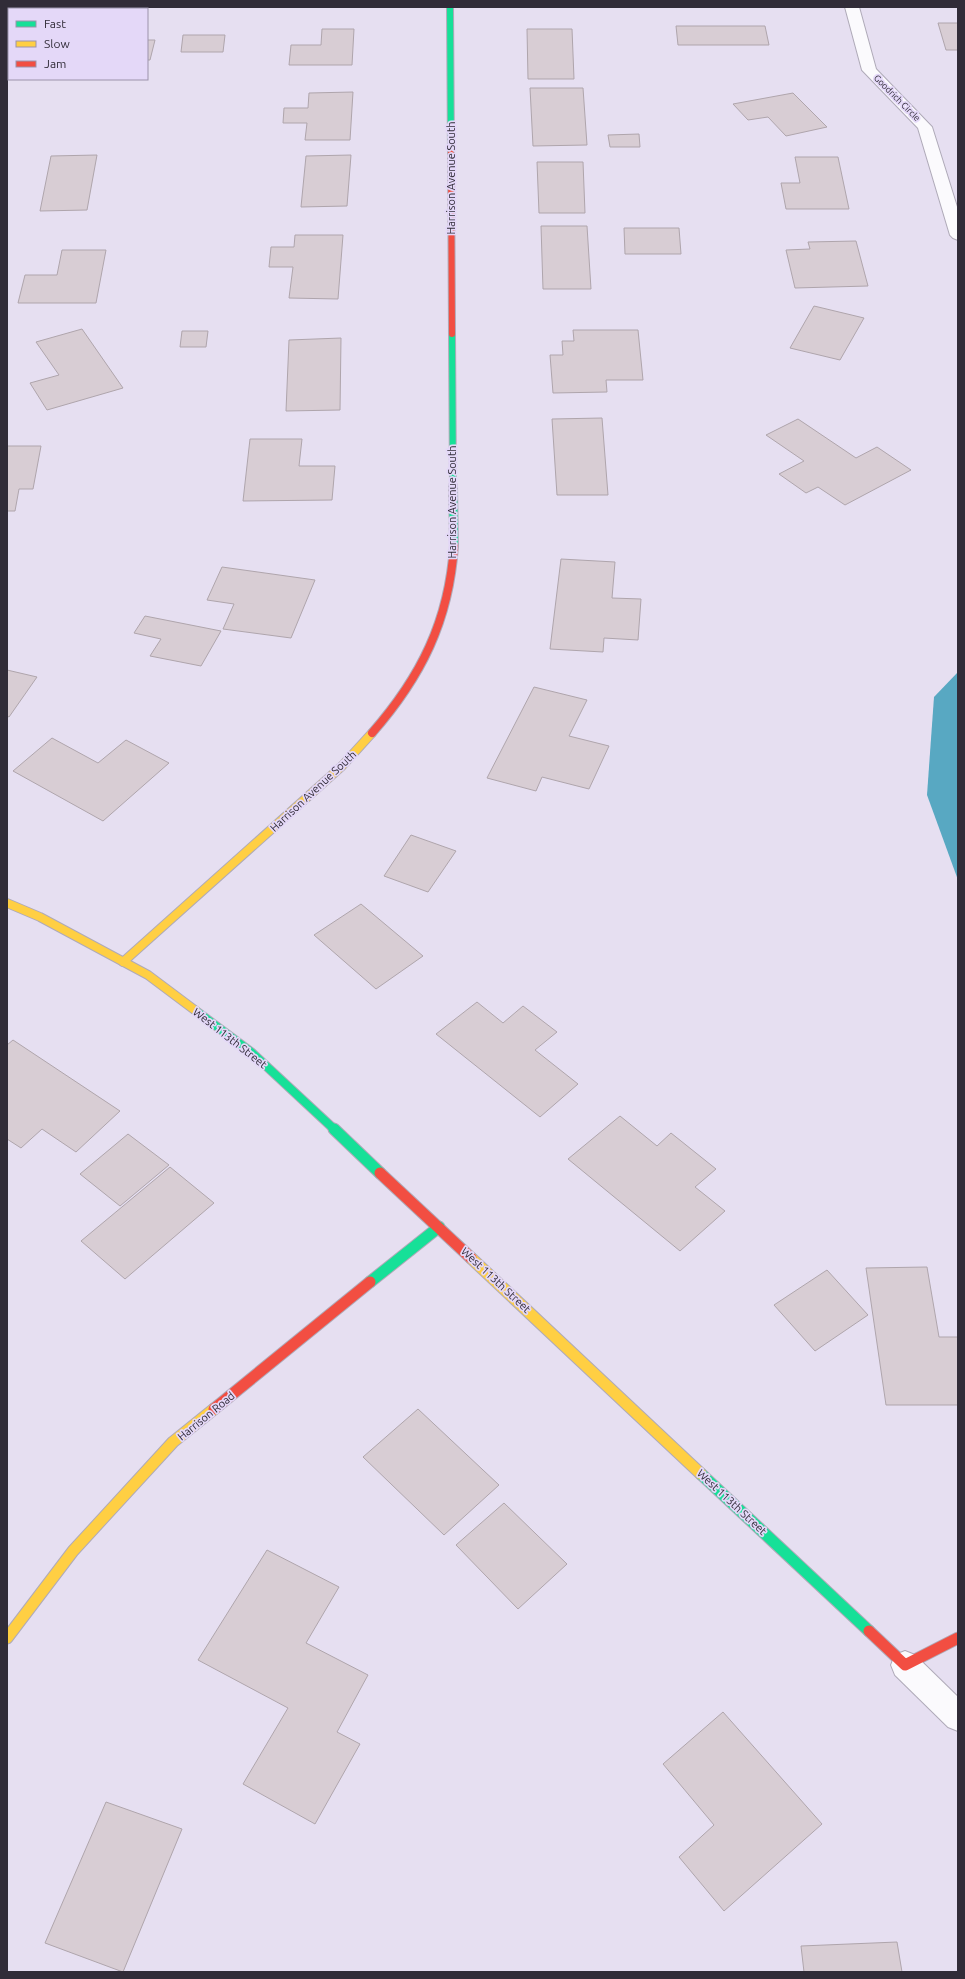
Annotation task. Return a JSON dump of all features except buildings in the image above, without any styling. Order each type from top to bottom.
[{"type":"street","name":"Harrison Avenue South","points":[[123,962],[342,766],[390,714],[425,659],[447,604],[454,550],[450,7]]},
{"type":"street","name":"Goodrich Circle","points":[[852,7],[869,70],[925,127],[958,235]]},
{"type":"street","name":"West 113th Street","points":[[7,903],[40,917],[148,975],[251,1052],[905,1665]]},
{"type":"street","name":"Harrison Road","points":[[7,1638],[73,1551],[173,1442],[439,1227]]},
{"type":"street","points":[[958,1638],[905,1665],[958,1717]]},
{"type":"water","points":[[958,672],[958,880],[927,795],[934,697]]},
{"type":"traffic: fast","points":[[450,7],[451,153]]},
{"type":"traffic: fast","points":[[452,334],[454,546]]},
{"type":"traffic: fast","points":[[196,1011],[251,1052],[380,1173]]},
{"type":"traffic: fast","points":[[370,1282],[439,1227]]},
{"type":"traffic: fast","points":[[701,1474],[869,1631]]},
{"type":"traffic: slow","points":[[123,962],[342,766],[372,733]]},
{"type":"traffic: slow","points":[[7,903],[40,917],[148,975],[196,1011]]},
{"type":"traffic: slow","points":[[471,1258],[701,1474]]},
{"type":"traffic: slow","points":[[7,1638],[73,1551],[173,1442],[214,1409]]},
{"type":"traffic: jam","points":[[451,153],[452,334]]},
{"type":"traffic: jam","points":[[372,733],[389,714],[404,693],[430,647],[440,623],[448,597],[454,546]]},
{"type":"traffic: jam","points":[[380,1173],[471,1258]]},
{"type":"traffic: jam","points":[[214,1409],[370,1282]]},
{"type":"traffic: jam","points":[[869,1631],[905,1665],[958,1638]]}]
